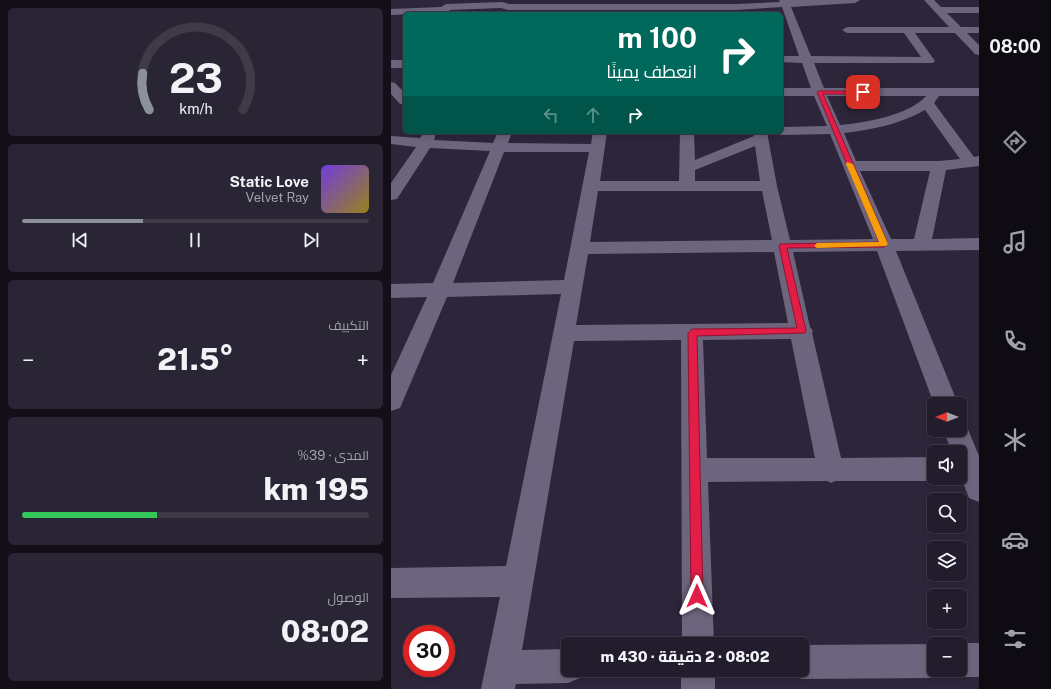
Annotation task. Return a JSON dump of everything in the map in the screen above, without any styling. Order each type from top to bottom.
[{"type":"street","points":[[391,12],[445,8],[624,7],[684,3],[736,7],[785,2],[855,0]]},
{"type":"street","points":[[929,0],[979,52]]},
{"type":"street","points":[[828,1],[847,30],[861,60]]},
{"type":"street","points":[[785,2],[819,92],[884,244],[943,397]]},
{"type":"street","points":[[939,10],[979,10]]},
{"type":"street","points":[[847,30],[979,30]]},
{"type":"street","points":[[783,59],[929,61],[907,30]]},
{"type":"street","points":[[391,86],[403,108]]},
{"type":"street","points":[[783,92],[979,92]]},
{"type":"street","points":[[783,131],[836,131],[888,122],[903,117],[927,104],[936,92]]},
{"type":"street","points":[[927,104],[974,161]]},
{"type":"street","points":[[687,134],[687,186]]},
{"type":"street","points":[[687,168],[760,135],[769,186],[802,331],[831,471]]},
{"type":"street","points":[[391,140],[428,138],[599,140],[565,333],[500,678],[561,667]]},
{"type":"street","points":[[391,195],[428,138]]},
{"type":"street","points":[[391,401],[440,290],[502,140]]},
{"type":"street","points":[[850,166],[939,166],[974,161]]},
{"type":"street","points":[[922,244],[939,166]]},
{"type":"street","points":[[591,186],[769,186]]},
{"type":"street","points":[[580,248],[884,244],[922,244],[977,247]]},
{"type":"street","points":[[391,291],[573,288]]},
{"type":"street","points":[[565,333],[802,331]]},
{"type":"street","points":[[692,333],[696,470],[697,637]]},
{"type":"street","points":[[959,437],[972,474]]},
{"type":"street","points":[[696,470],[831,471],[927,469]]},
{"type":"street","points":[[391,583],[518,581]]},
{"type":"street","points":[[967,660],[979,660]]},
{"type":"street","points":[[809,662],[927,661]]},
{"type":"street","points":[[698,677],[698,689]]},
{"type":"slow traffic","points":[[817,246],[884,244],[850,164]]},
{"type":"route","points":[[697,596],[696,470],[692,333],[802,331],[783,246],[884,244],[819,92],[863,92]]}]
